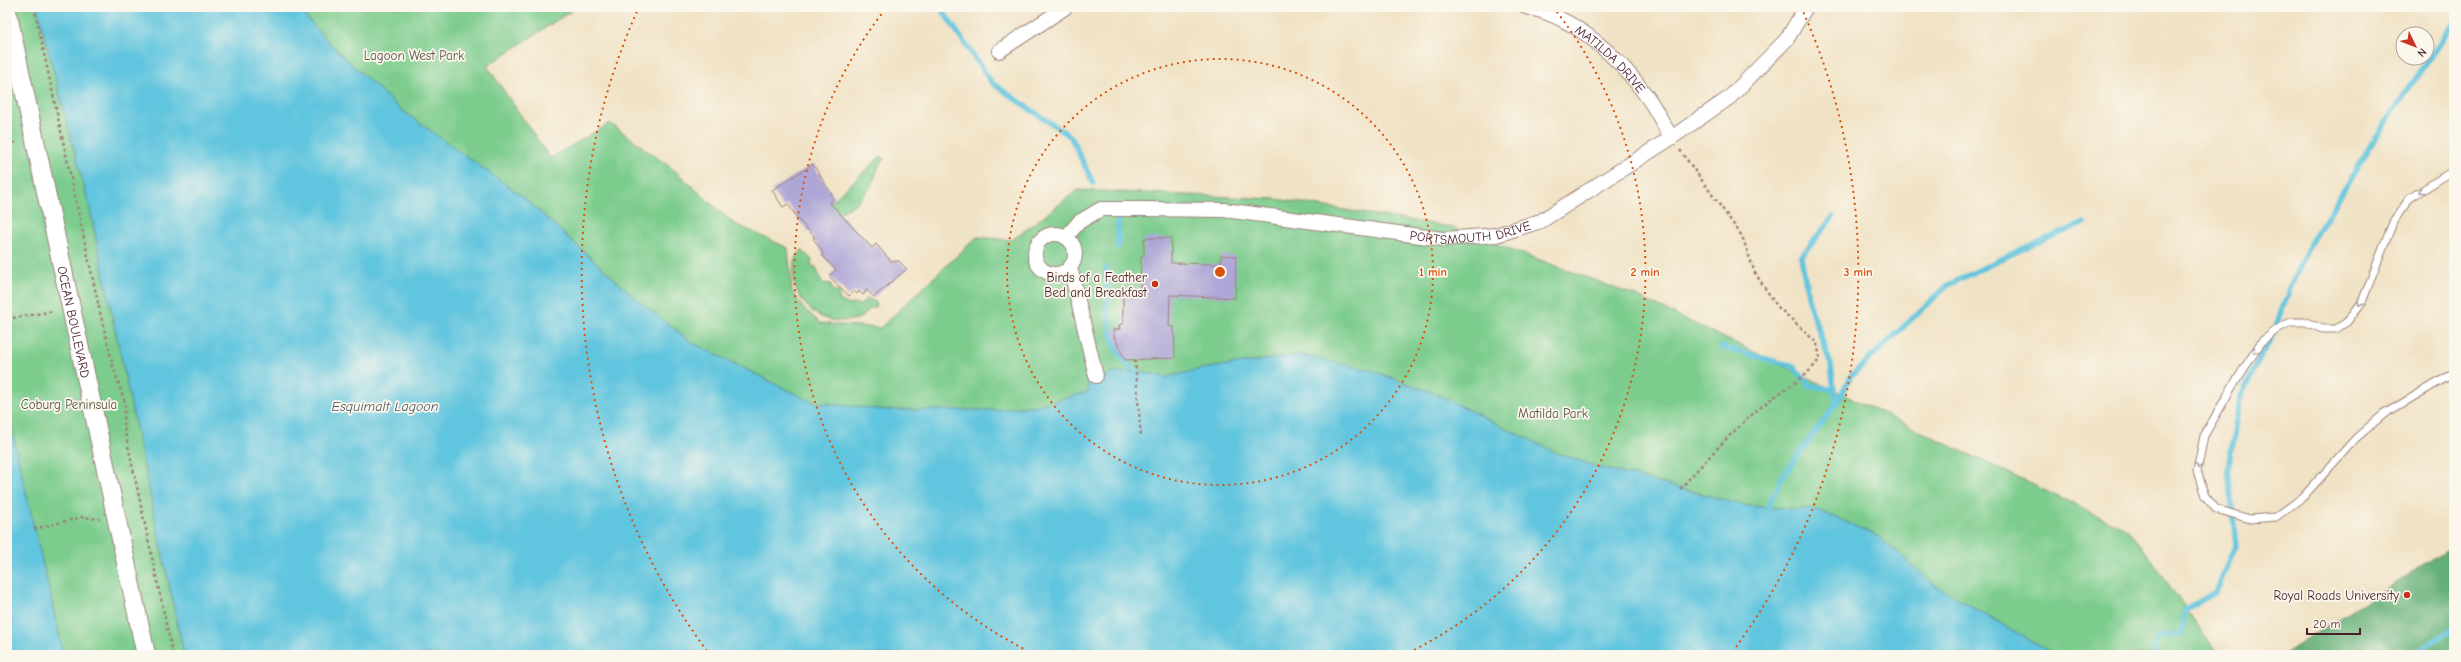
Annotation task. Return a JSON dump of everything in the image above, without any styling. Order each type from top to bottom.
[{"type":"street","points":[[999,51],[1066,7]]},
{"type":"street","name":"PORTSMOUTH DRIVE","points":[[1066,237],[1079,222],[1101,209],[1224,210],[1443,239],[1496,235],[1541,220],[1671,138],[1729,98],[1787,39],[1806,7]]},
{"type":"street","name":"MATILDA DRIVE","points":[[1534,8],[1567,22],[1615,58],[1649,99],[1671,138]]},
{"type":"street","name":"OCEAN BOULEVARD","points":[[7,11],[146,655]]},
{"type":"street","points":[[1055,233],[1066,237],[1075,251],[1074,261],[1070,267],[1061,273],[1050,274],[1040,269],[1034,254],[1037,243],[1045,236],[1055,233]]},
{"type":"street","points":[[1070,267],[1096,376]]},
{"type":"lane","points":[[2454,170],[2410,198],[2394,220],[2362,302],[2347,322],[2336,329],[2322,329],[2306,322],[2291,322],[2279,328],[2262,341],[2232,387],[2204,436],[2197,471],[2205,496],[2216,510],[2250,519],[2276,517],[2303,497],[2356,438],[2384,414],[2454,373]]},
{"type":"path","points":[[34,7],[100,312],[113,366],[125,403],[124,427],[173,655]]},
{"type":"path","points":[[1671,138],[1742,236],[1755,273],[1776,306],[1817,343],[1820,358],[1810,372],[1763,405],[1731,433],[1680,489]]},
{"type":"path","points":[[7,319],[70,307]]},
{"type":"path","points":[[1135,360],[1141,437]]},
{"type":"path","points":[[34,529],[82,517],[98,519],[116,515]]},
{"type":"green space","name":"Esquimalt Lagoon","points":[[7,7],[577,7],[487,66],[550,158],[610,123],[674,170],[733,223],[788,248],[792,291],[803,308],[820,323],[880,328],[977,237],[1012,240],[1078,190],[1276,199],[1451,227],[1634,295],[2130,531],[2219,655],[7,655]]},
{"type":"green space","points":[[881,156],[885,159],[878,168],[872,184],[857,202],[847,209],[836,212],[826,207]]},
{"type":"green space","points":[[802,250],[812,260],[811,266],[816,267],[822,283],[831,284],[832,290],[839,292],[839,300],[849,305],[857,303],[859,306],[867,298],[876,302],[875,307],[869,309],[865,315],[861,317],[849,320],[839,321],[827,319],[816,314],[806,305],[794,284],[793,272],[795,261]]},
{"type":"green space","name":"Royal Roads University","points":[[2454,545],[2454,655],[2283,655]]},
{"type":"water","name":"Esquimalt Lagoon","points":[[37,7],[297,7],[333,47],[400,109],[522,196],[640,302],[693,343],[812,402],[888,410],[995,410],[1039,405],[1088,392],[1088,381],[1118,372],[1148,373],[1167,377],[1201,369],[1299,355],[1370,370],[1434,393],[1559,454],[1598,467],[1747,506],[1818,510],[1878,536],[1935,585],[2055,655],[184,655],[90,210]]},
{"type":"water","points":[[7,410],[64,655],[7,655]]},
{"type":"building","points":[[813,164],[834,198],[830,203],[872,248],[876,244],[891,261],[899,261],[907,269],[874,297],[867,290],[863,295],[859,291],[857,294],[854,291],[849,296],[829,276],[836,270],[822,255],[823,253],[813,238],[815,237],[800,222],[788,204],[783,207],[772,190]]},
{"type":"building","points":[[1144,238],[1171,238],[1171,263],[1221,264],[1221,255],[1236,256],[1235,298],[1170,295],[1169,326],[1174,327],[1175,358],[1125,360],[1115,339],[1113,330],[1120,329],[1119,325],[1123,324],[1123,293],[1140,294],[1141,256],[1144,256]]},
{"type":"waterway","points":[[940,7],[992,83],[1071,137],[1093,183]]},
{"type":"waterway","points":[[2153,655],[2157,637],[2181,633],[2185,610],[2216,592],[2236,546],[2228,469],[2240,398],[2276,326],[2290,288],[2307,250],[2377,135],[2454,22]]},
{"type":"waterway","points":[[1768,507],[1783,476],[1836,404],[1831,365],[1810,306],[1801,257],[1833,217]]},
{"type":"waterway","points":[[1118,220],[1118,247]]},
{"type":"waterway","points":[[1836,404],[1851,376],[1948,285],[2022,249],[2085,223]]},
{"type":"waterway","points":[[1106,268],[1108,312],[1113,341],[1119,354],[1128,365],[1140,373]]},
{"type":"waterway","points":[[1721,347],[1793,366],[1809,385],[1834,390]]},
{"type":"waterway","points":[[2412,655],[2454,629]]},
{"type":"place","name":"Birds of a Feather Bed and Breakfast","points":[[1155,284]]},
{"type":"place","name":"Royal Roads University","points":[[2407,595]]},
{"type":"park label","name":"Lagoon West Park","points":[[414,55]]},
{"type":"park label","name":"Coburg Peninsula","points":[[69,404]]},
{"type":"park label","name":"Matilda Park","points":[[1553,413]]}]
